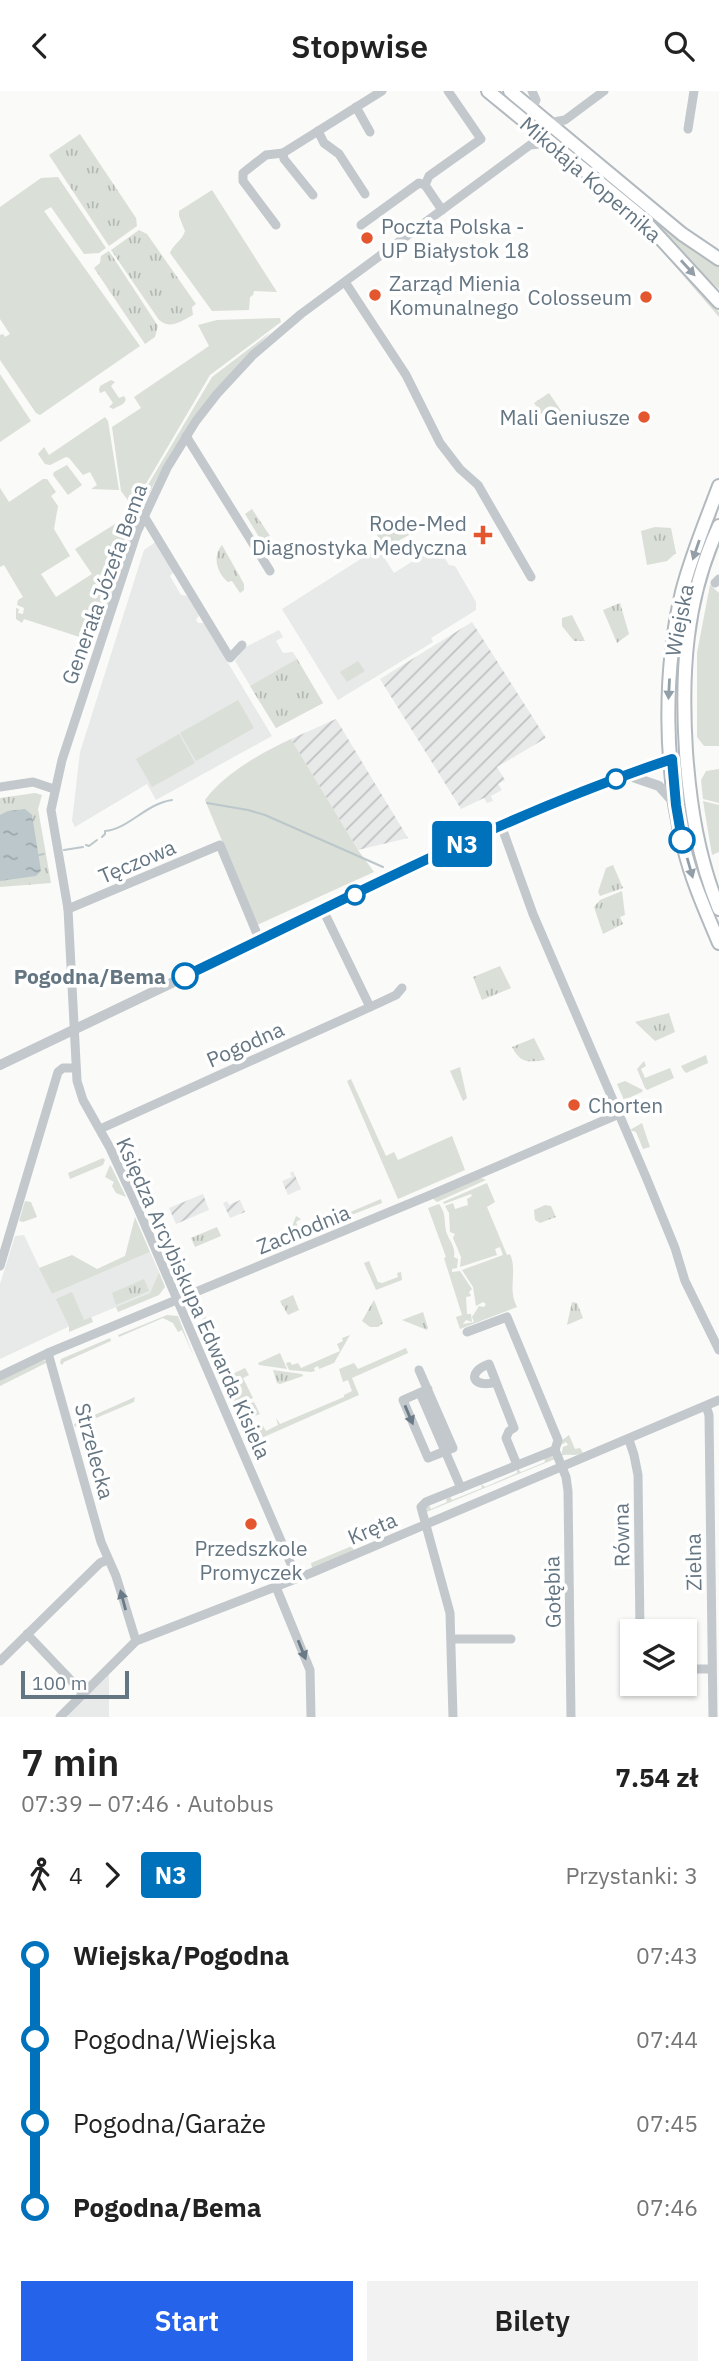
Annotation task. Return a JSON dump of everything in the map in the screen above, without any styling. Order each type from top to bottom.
[{"type":"main road","name":"Mikołaja Kopernika","points":[[488,91],[639,215],[717,298]]},
{"type":"main road","name":"Mikołaja Kopernika","points":[[510,91],[682,234],[719,259]]},
{"type":"main road","name":"Wiejska","points":[[719,486],[687,578],[676,621],[670,663],[669,703],[676,805],[684,847],[695,886],[719,943]]},
{"type":"main road","name":"Wiejska","points":[[719,526],[701,571],[688,625],[683,688],[690,803],[697,843],[719,909]]},
{"type":"main road","points":[[672,759],[687,758]]},
{"type":"street","points":[[276,225],[242,176],[266,155],[284,153],[382,91]]},
{"type":"street","points":[[425,185],[429,176],[481,139],[448,91]]},
{"type":"street","points":[[532,109],[536,100],[533,91]]},
{"type":"street","points":[[584,91],[590,101]]},
{"type":"street","points":[[548,123],[565,120],[604,91]]},
{"type":"street","points":[[688,129],[694,91]]},
{"type":"street","points":[[356,107],[370,132]]},
{"type":"street","points":[[565,120],[565,137]]},
{"type":"street","points":[[524,122],[530,145],[549,143]]},
{"type":"street","points":[[318,131],[324,143],[340,154],[365,194]]},
{"type":"street","name":"Generała Józefa Bema","points":[[73,1030],[68,909],[52,818],[54,789],[97,650],[144,516],[167,468],[186,436],[217,394],[253,355],[301,314],[530,145]]},
{"type":"street","points":[[284,153],[284,159],[313,195]]},
{"type":"street","points":[[361,225],[419,183],[425,185],[442,210]]},
{"type":"street","points":[[345,282],[406,375],[440,443],[460,469],[478,485],[531,577]]},
{"type":"street","points":[[186,436],[270,571]]},
{"type":"street","points":[[144,516],[230,659],[242,645]]},
{"type":"street","points":[[0,1065],[501,825],[555,801],[672,759]]},
{"type":"street","points":[[627,775],[659,786],[676,805]]},
{"type":"street","points":[[0,787],[33,782],[54,789]]},
{"type":"street","points":[[501,825],[538,926],[675,1248],[685,1281],[719,1350]]},
{"type":"street","name":"Tęczowa","points":[[68,909],[220,845],[260,941]]},
{"type":"street","points":[[323,910],[370,1007]]},
{"type":"street","name":"Pogodna","points":[[100,1129],[396,995],[402,988]]},
{"type":"street","name":"Księdza Arcybiskupa Edwarda Kisiela","points":[[73,1030],[79,1090],[136,1205],[298,1578]]},
{"type":"street","points":[[0,1266],[58,1072],[63,1068],[76,1068]]},
{"type":"street","name":"Zachodnia","points":[[0,1376],[48,1353],[619,1114]]},
{"type":"street","name":"Gołębia","points":[[467,1332],[507,1317],[558,1440],[555,1450],[569,1491],[571,1717]]},
{"type":"street","name":"Strzelecka","points":[[48,1353],[107,1560],[116,1576],[136,1641]]},
{"type":"street","points":[[419,1370],[439,1439],[460,1488]]},
{"type":"street","points":[[496,1382],[514,1428],[506,1438],[517,1465]]},
{"type":"street","points":[[424,1391],[453,1448],[428,1458],[403,1400],[424,1391]]},
{"type":"street","name":"Kręta","points":[[60,1717],[136,1641],[298,1578],[719,1401]]},
{"type":"street","name":"Zielna","points":[[706,1406],[709,1415],[713,1717]]},
{"type":"street","points":[[423,1445],[439,1439]]},
{"type":"street","name":"Równa","points":[[629,1440],[638,1475],[640,1619]]},
{"type":"street","points":[[453,1717],[449,1604],[421,1507],[426,1502],[555,1450]]},
{"type":"street","points":[[0,1661],[100,1563],[107,1560]]},
{"type":"street","points":[[276,1587],[310,1670],[311,1717]]},
{"type":"street","points":[[27,1634],[83,1693]]},
{"type":"street","points":[[452,1639],[511,1639]]},
{"type":"street","points":[[697,1669],[712,1669]]},
{"type":"shaded area","points":[[157,541],[174,572],[170,576],[181,595],[188,596],[199,615],[196,620],[198,623],[204,623],[272,736],[156,800],[147,784],[75,827],[72,821],[80,752],[144,550]]},
{"type":"shaded area","points":[[437,546],[449,565],[455,566],[476,602],[476,610],[431,638],[433,642],[338,700],[282,609],[378,548],[394,573]]},
{"type":"shaded area","points":[[472,622],[546,738],[497,767],[505,780],[498,784],[502,790],[491,796],[493,801],[487,803],[484,798],[461,809],[380,679]]},
{"type":"shaded area","points":[[279,630],[283,637],[276,641],[283,653],[293,652],[323,703],[276,728],[235,661],[244,648]]},
{"type":"shaded area","points":[[336,719],[408,838],[358,850],[291,739]]},
{"type":"shaded area","points":[[293,1171],[301,1189],[288,1195],[282,1181],[292,1177],[290,1173]]},
{"type":"shaded area","points":[[203,1194],[209,1210],[176,1224],[169,1208]]},
{"type":"shaded area","points":[[240,1200],[245,1212],[230,1218],[223,1203],[227,1201],[229,1205]]},
{"type":"shaded area","points":[[24,1235],[52,1294],[150,1252],[159,1272],[150,1293],[0,1359],[0,1284],[15,1236]]},
{"type":"shaded area","points":[[109,1674],[109,1717],[68,1717],[68,1714]]},
{"type":"green space","points":[[80,134],[136,218],[137,226],[109,246],[49,155]]},
{"type":"green space","points":[[564,148],[571,148],[719,264],[719,289]]},
{"type":"green space","points":[[58,177],[106,248],[99,253],[84,254],[51,207],[44,211],[140,346],[40,415],[0,360],[0,335],[5,337],[10,334],[0,319],[0,207],[41,178]]},
{"type":"green space","points":[[212,190],[277,292],[254,291],[250,297],[249,310],[212,311],[170,253],[185,231],[179,211]]},
{"type":"green space","points":[[139,230],[147,234],[196,304],[192,307],[193,315],[180,322],[168,324],[159,320],[111,250]]},
{"type":"green space","points":[[652,234],[719,312],[719,317],[649,236]]},
{"type":"green space","points":[[109,251],[158,326],[155,337],[145,344],[94,268],[100,263],[101,256]]},
{"type":"green space","points":[[280,318],[281,322],[210,375],[137,499],[130,503],[121,491],[112,427],[141,408],[134,397],[209,346],[198,325],[217,320]]},
{"type":"green space","points":[[271,332],[209,399],[159,474],[134,530],[96,636],[139,500],[212,377]]},
{"type":"green space","points":[[0,374],[31,421],[0,442]]},
{"type":"green space","points":[[111,380],[115,382],[111,386],[119,398],[124,396],[126,400],[113,409],[109,407],[113,403],[105,391],[100,393],[99,390],[100,386]]},
{"type":"green space","points":[[549,393],[562,412],[547,422],[534,403]]},
{"type":"green space","points":[[105,417],[108,421],[119,490],[91,489],[97,485],[90,472],[83,475],[69,458],[50,465],[45,464],[38,454],[44,447],[49,455]]},
{"type":"green space","points":[[67,465],[82,485],[68,495],[53,475]]},
{"type":"green space","points":[[47,479],[56,492],[51,496],[58,506],[54,529],[70,556],[41,574],[56,597],[92,574],[75,549],[128,516],[126,507],[137,501],[92,641],[24,619],[22,623],[16,619],[16,608],[19,609],[18,613],[23,614],[24,608],[17,605],[18,600],[23,597],[4,565],[0,567],[0,488],[9,502]]},
{"type":"green space","points":[[719,497],[716,519],[694,573],[686,603],[679,681],[680,740],[675,654],[685,599]]},
{"type":"green space","points":[[252,509],[270,536],[262,542],[245,514]]},
{"type":"green space","points":[[401,521],[409,535],[385,548],[377,535]]},
{"type":"green space","points":[[655,527],[671,528],[676,553],[667,561],[647,565],[641,531]]},
{"type":"green space","points":[[222,545],[244,584],[244,590],[240,593],[232,581],[228,582],[224,578],[219,569],[217,554]]},
{"type":"green space","points":[[710,585],[719,593],[719,746],[704,746],[697,737],[697,653]]},
{"type":"green space","points":[[620,603],[629,634],[617,643],[603,610]]},
{"type":"green space","points":[[572,615],[585,641],[574,641],[562,626],[562,618]]},
{"type":"green space","points":[[297,659],[323,703],[276,728],[250,686]]},
{"type":"green space","points":[[358,661],[365,671],[347,682],[340,672]]},
{"type":"green space","points":[[238,700],[254,728],[196,761],[180,733]]},
{"type":"green space","points":[[179,734],[195,763],[152,787],[136,759]]},
{"type":"green space","points":[[291,739],[374,872],[257,925],[205,800],[233,773],[256,757]]},
{"type":"green space","points":[[719,769],[719,803],[703,799],[701,780],[706,771]]},
{"type":"green space","points":[[35,793],[42,795],[38,809],[51,883],[0,887],[0,798]]},
{"type":"green space","points":[[703,801],[719,805],[719,852],[712,855]]},
{"type":"green space","points":[[613,865],[623,888],[600,896],[598,892],[606,868]]},
{"type":"green space","points":[[622,891],[625,915],[620,917],[623,924],[603,934],[594,907],[600,900]]},
{"type":"green space","points":[[500,966],[511,988],[482,1000],[473,977]]},
{"type":"green space","points":[[669,1013],[675,1032],[655,1041],[635,1022]]},
{"type":"green space","points":[[534,1038],[545,1060],[525,1061],[512,1047]]},
{"type":"green space","points":[[706,1055],[708,1063],[686,1073],[681,1066]]},
{"type":"green space","points":[[644,1061],[646,1066],[641,1069],[645,1078],[670,1068],[674,1078],[647,1090],[637,1069]]},
{"type":"green space","points":[[460,1067],[467,1098],[463,1101],[450,1071]]},
{"type":"green space","points":[[351,1079],[386,1156],[394,1152],[398,1160],[452,1136],[465,1170],[398,1199],[347,1081]]},
{"type":"green space","points":[[625,1081],[643,1090],[642,1092],[624,1100],[617,1084]]},
{"type":"green space","points":[[642,1123],[650,1147],[643,1149],[636,1132],[630,1130]]},
{"type":"green space","points":[[103,1158],[103,1165],[70,1179],[68,1173]]},
{"type":"green space","points":[[110,1165],[126,1197],[116,1193],[112,1186],[114,1182],[105,1177]]},
{"type":"green space","points":[[481,1178],[486,1180],[437,1202],[432,1198]]},
{"type":"green space","points":[[487,1183],[495,1202],[487,1207],[512,1261],[513,1294],[517,1307],[460,1329],[456,1317],[462,1315],[444,1258],[446,1257],[428,1208],[439,1204],[443,1210],[446,1231],[454,1257],[458,1259],[457,1268],[452,1269],[452,1272],[460,1271],[472,1289],[469,1292],[471,1296],[466,1297],[467,1314],[471,1314],[472,1322],[466,1320],[463,1324],[474,1322],[472,1317],[479,1306],[484,1307],[486,1304],[483,1302],[476,1306],[473,1287],[462,1270],[503,1255],[500,1247],[495,1249],[497,1255],[460,1267],[461,1257],[453,1238],[455,1234],[450,1232],[449,1213],[445,1206],[453,1203],[455,1209],[468,1205],[467,1199],[472,1196],[471,1194],[444,1204],[443,1202]]},
{"type":"green space","points":[[381,1199],[382,1203],[321,1227],[322,1224]]},
{"type":"green space","points":[[25,1201],[31,1202],[37,1217],[23,1222],[19,1221]]},
{"type":"green space","points":[[545,1205],[551,1206],[556,1217],[540,1223],[535,1220],[534,1210]]},
{"type":"green space","points":[[296,1216],[301,1219],[296,1222],[300,1233],[305,1231],[306,1234],[275,1245],[294,1236],[291,1229]]},
{"type":"green space","points":[[135,1217],[150,1252],[52,1294],[39,1268],[72,1255],[97,1269],[125,1256]]},
{"type":"green space","points":[[217,1227],[221,1236],[195,1247],[191,1238]]},
{"type":"green space","points":[[369,1261],[378,1282],[398,1277],[397,1273],[401,1272],[402,1280],[376,1290],[364,1263]]},
{"type":"green space","points":[[159,1272],[165,1287],[159,1295],[118,1312],[116,1307],[150,1293]]},
{"type":"green space","points":[[144,1279],[149,1291],[116,1305],[112,1293]]},
{"type":"green space","points":[[72,1292],[84,1320],[91,1317],[93,1322],[69,1332],[69,1326],[56,1299]]},
{"type":"green space","points":[[293,1295],[299,1310],[288,1315],[280,1301]]},
{"type":"green space","points":[[374,1300],[383,1323],[378,1327],[370,1327],[362,1321]]},
{"type":"green space","points":[[572,1302],[577,1303],[583,1318],[567,1325]]},
{"type":"green space","points":[[423,1312],[427,1330],[402,1320]]},
{"type":"green space","points":[[167,1315],[178,1316],[194,1357],[182,1330],[178,1332],[173,1323],[163,1318],[119,1337],[118,1335]]},
{"type":"green space","points":[[205,1317],[214,1327],[216,1340],[208,1341],[200,1322]]},
{"type":"green space","points":[[350,1335],[334,1363],[319,1369],[318,1366],[311,1372],[289,1370],[286,1363],[298,1363],[301,1368],[340,1351],[337,1344]]},
{"type":"green space","points":[[110,1338],[111,1341],[62,1365],[60,1363],[61,1359]]},
{"type":"green space","points":[[406,1348],[408,1353],[352,1378],[359,1395],[257,1440],[252,1428],[262,1424],[266,1431],[278,1425],[276,1418],[280,1424],[344,1397],[352,1391],[348,1380],[343,1382],[339,1369],[354,1363],[358,1369]]},
{"type":"green space","points":[[280,1353],[287,1369],[259,1365],[258,1363]]},
{"type":"green space","points":[[43,1360],[48,1362],[0,1386],[0,1380]]},
{"type":"green space","points":[[245,1368],[249,1375],[243,1378],[253,1398],[236,1405],[224,1378]]},
{"type":"green space","points":[[273,1370],[303,1376],[280,1384],[277,1383]]},
{"type":"green space","points":[[135,1397],[134,1402],[75,1427],[74,1424]]},
{"type":"green space","points":[[254,1402],[260,1414],[242,1421],[237,1409]]},
{"type":"green space","points":[[569,1435],[575,1449],[580,1448],[583,1453],[561,1456],[563,1447],[568,1445],[566,1442],[561,1445],[561,1441]]},
{"type":"green space","points":[[552,1456],[555,1459],[424,1513],[429,1505],[431,1509],[447,1502],[446,1499],[450,1497],[452,1500],[482,1488],[481,1484],[485,1487],[517,1473],[517,1468],[521,1472],[545,1462],[544,1458]]},
{"type":"green space","points":[[352,1546],[354,1551],[312,1568],[311,1563]]},
{"type":"water","points":[[25,809],[32,815],[41,871],[36,876],[0,881],[0,815]]},
{"type":"waterway","points":[[102,837],[105,831],[122,826],[154,806],[172,800]]},
{"type":"waterway","points":[[207,803],[265,815],[383,867]]},
{"type":"waterway","points":[[86,845],[89,846],[97,840]]},
{"type":"waterway","points":[[64,850],[83,847]]},
{"type":"waterway","points":[[39,855],[44,854]]},
{"type":"bus line","name":"N3","points":[[185,976],[521,816],[586,789],[672,759],[682,840]]},
{"type":"place","name":"Poczta Polska - UP Białystok 18","points":[[367,238]]},
{"type":"place","name":"Zarząd Mienia Komunalnego","points":[[375,295]]},
{"type":"place","name":"Colosseum","points":[[646,297]]},
{"type":"place","name":"Mali Geniusze","points":[[644,417]]},
{"type":"place","name":"Rode-Med Diagnostyka Medyczna","points":[[483,535]]},
{"type":"place","name":"Pogodna/Bema","points":[[185,976]]},
{"type":"place","name":"Chorten","points":[[574,1105]]},
{"type":"place","name":"Przedszkole Promyczek","points":[[251,1524]]}]
